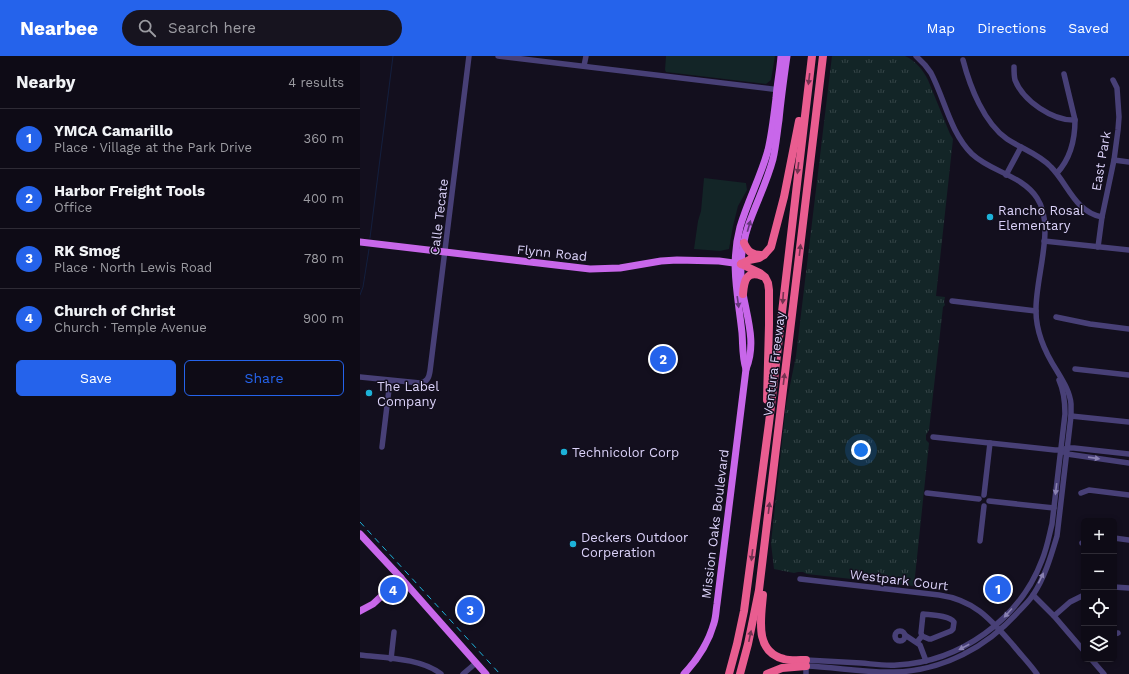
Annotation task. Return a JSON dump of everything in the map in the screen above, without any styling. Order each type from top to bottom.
[{"type":"highway","name":"Ventura Freeway","points":[[729,674],[744,611],[766,444],[812,56]]},
{"type":"highway","name":"Ventura Freeway","points":[[740,674],[754,618],[764,546],[823,56]]},
{"type":"highway","points":[[738,263],[759,258],[771,247],[784,197],[799,121],[806,102]]},
{"type":"highway","points":[[744,243],[747,250],[752,254],[764,255]]},
{"type":"highway","points":[[738,263],[756,270],[765,277],[768,282],[766,444]]},
{"type":"highway","points":[[743,294],[745,280],[749,275],[765,277]]},
{"type":"highway","points":[[764,546],[763,593],[760,627],[762,637],[766,646],[771,652],[780,658],[792,660],[806,667]]},
{"type":"highway","points":[[767,674],[782,668],[806,667]]},
{"type":"main road","name":"Mission Oaks Boulevard","points":[[746,369],[743,358],[742,333],[735,287],[738,263],[738,239],[747,205],[764,162],[770,142],[785,57]]},
{"type":"main road","name":"Mission Oaks Boulevard","points":[[684,674],[700,653],[710,634],[714,622],[746,369],[751,344],[738,263],[752,215],[767,179],[773,159],[776,143],[780,90]]},
{"type":"main road","name":"Flynn Road","points":[[361,242],[590,269],[620,268],[677,260],[738,263]]},
{"type":"main road","points":[[360,534],[486,674]]},
{"type":"main road","points":[[360,612],[373,604],[401,578]]},
{"type":"street","name":"Calle Tecate","points":[[390,381],[420,384],[427,380],[430,371],[446,252],[469,56]]},
{"type":"street","points":[[498,56],[780,90]]},
{"type":"street","points":[[584,66],[586,56]]},
{"type":"street","points":[[806,667],[833,667],[883,672],[902,672],[919,670],[965,654],[1010,622],[1033,595],[1053,552],[1057,536],[1071,416],[1071,403],[1068,391],[1042,342],[1037,323],[1036,311],[1044,241],[1044,215],[1036,197],[1029,189],[984,163],[966,147],[957,134],[931,73],[916,56]]},
{"type":"street","points":[[963,60],[979,103],[995,128],[1007,139],[1042,158],[1057,173],[1077,202],[1087,211],[1102,217]]},
{"type":"street","points":[[1014,68],[1015,79],[1020,90],[1028,100],[1054,116],[1065,120],[1075,120]]},
{"type":"street","points":[[1057,173],[1068,158],[1073,144],[1075,120],[1064,74]]},
{"type":"street","name":"East Park","points":[[1098,247],[1118,130],[1119,117],[1117,88],[1113,80]]},
{"type":"street","points":[[1006,175],[1021,147]]},
{"type":"street","points":[[1114,160],[1129,162]]},
{"type":"street","points":[[1044,241],[1129,250]]},
{"type":"street","points":[[952,301],[1036,311]]},
{"type":"street","points":[[1056,317],[1090,324],[1129,329]]},
{"type":"street","points":[[1075,369],[1129,375]]},
{"type":"street","points":[[806,667],[911,664],[926,661],[948,654],[980,638],[996,625],[1017,603],[1027,589],[1038,568],[1048,542],[1054,508],[1065,414],[1065,402],[1057,372]]},
{"type":"street","points":[[360,377],[390,381],[382,447]]},
{"type":"street","points":[[1071,416],[1129,422]]},
{"type":"street","points":[[933,437],[1061,450],[1129,463]]},
{"type":"street","points":[[927,493],[979,499],[984,495],[990,443]]},
{"type":"street","points":[[1067,451],[1129,454]]},
{"type":"street","points":[[1081,493],[1089,490],[1129,495]]},
{"type":"street","points":[[984,495],[989,501],[1054,508]]},
{"type":"street","points":[[979,499],[979,503],[984,506]]},
{"type":"street","points":[[980,541],[984,506],[988,504],[989,501]]},
{"type":"street","points":[[1117,538],[1129,540]]},
{"type":"street","name":"Westpark Court","points":[[800,579],[958,599],[970,604],[996,625],[1036,674]]},
{"type":"street","points":[[1117,587],[1129,588]]},
{"type":"street","points":[[1033,595],[1054,616],[1081,648]]},
{"type":"street","points":[[1054,616],[1070,602],[1081,596]]},
{"type":"street","points":[[917,642],[922,636],[922,614],[939,616],[951,619],[954,622],[953,629],[951,631],[931,639],[922,636]]},
{"type":"street","points":[[391,659],[394,632]]},
{"type":"street","points":[[904,635],[920,645],[926,661]]},
{"type":"street","points":[[360,655],[425,664],[441,674]]},
{"type":"street","points":[[1094,662],[1104,674]]},
{"type":"street","points":[[463,674],[476,663]]},
{"type":"green space","points":[[666,56],[775,56],[771,80],[766,84],[666,72]]},
{"type":"green space","points":[[832,56],[905,56],[913,60],[928,80],[953,139],[936,296],[945,297],[945,305],[943,307],[929,430],[926,435],[926,440],[929,443],[914,586],[807,574],[803,572],[794,573],[774,569],[771,543],[786,405],[796,356]]},
{"type":"green space","points":[[704,178],[746,183],[747,190],[738,206],[729,249],[720,251],[694,249],[701,211]]},
{"type":"waterway","points":[[370,238],[393,56]]},
{"type":"waterway","points":[[360,295],[363,287],[369,249]]},
{"type":"railway","points":[[360,522],[500,674]]},
{"type":"place","name":"Rancho Rosal Elementary","points":[[990,217]]},
{"type":"place","name":"Harbor Freight Tools","points":[[663,359]]},
{"type":"place","name":"The Label Company","points":[[369,393]]},
{"type":"place","name":"Technicolor Corp","points":[[564,452]]},
{"type":"place","name":"Deckers Outdoor Corperation","points":[[573,544]]},
{"type":"place","name":"YMCA Camarillo","points":[[998,589]]},
{"type":"place","name":"Church of Christ","points":[[393,590]]},
{"type":"place","name":"RK Smog","points":[[470,610]]}]
